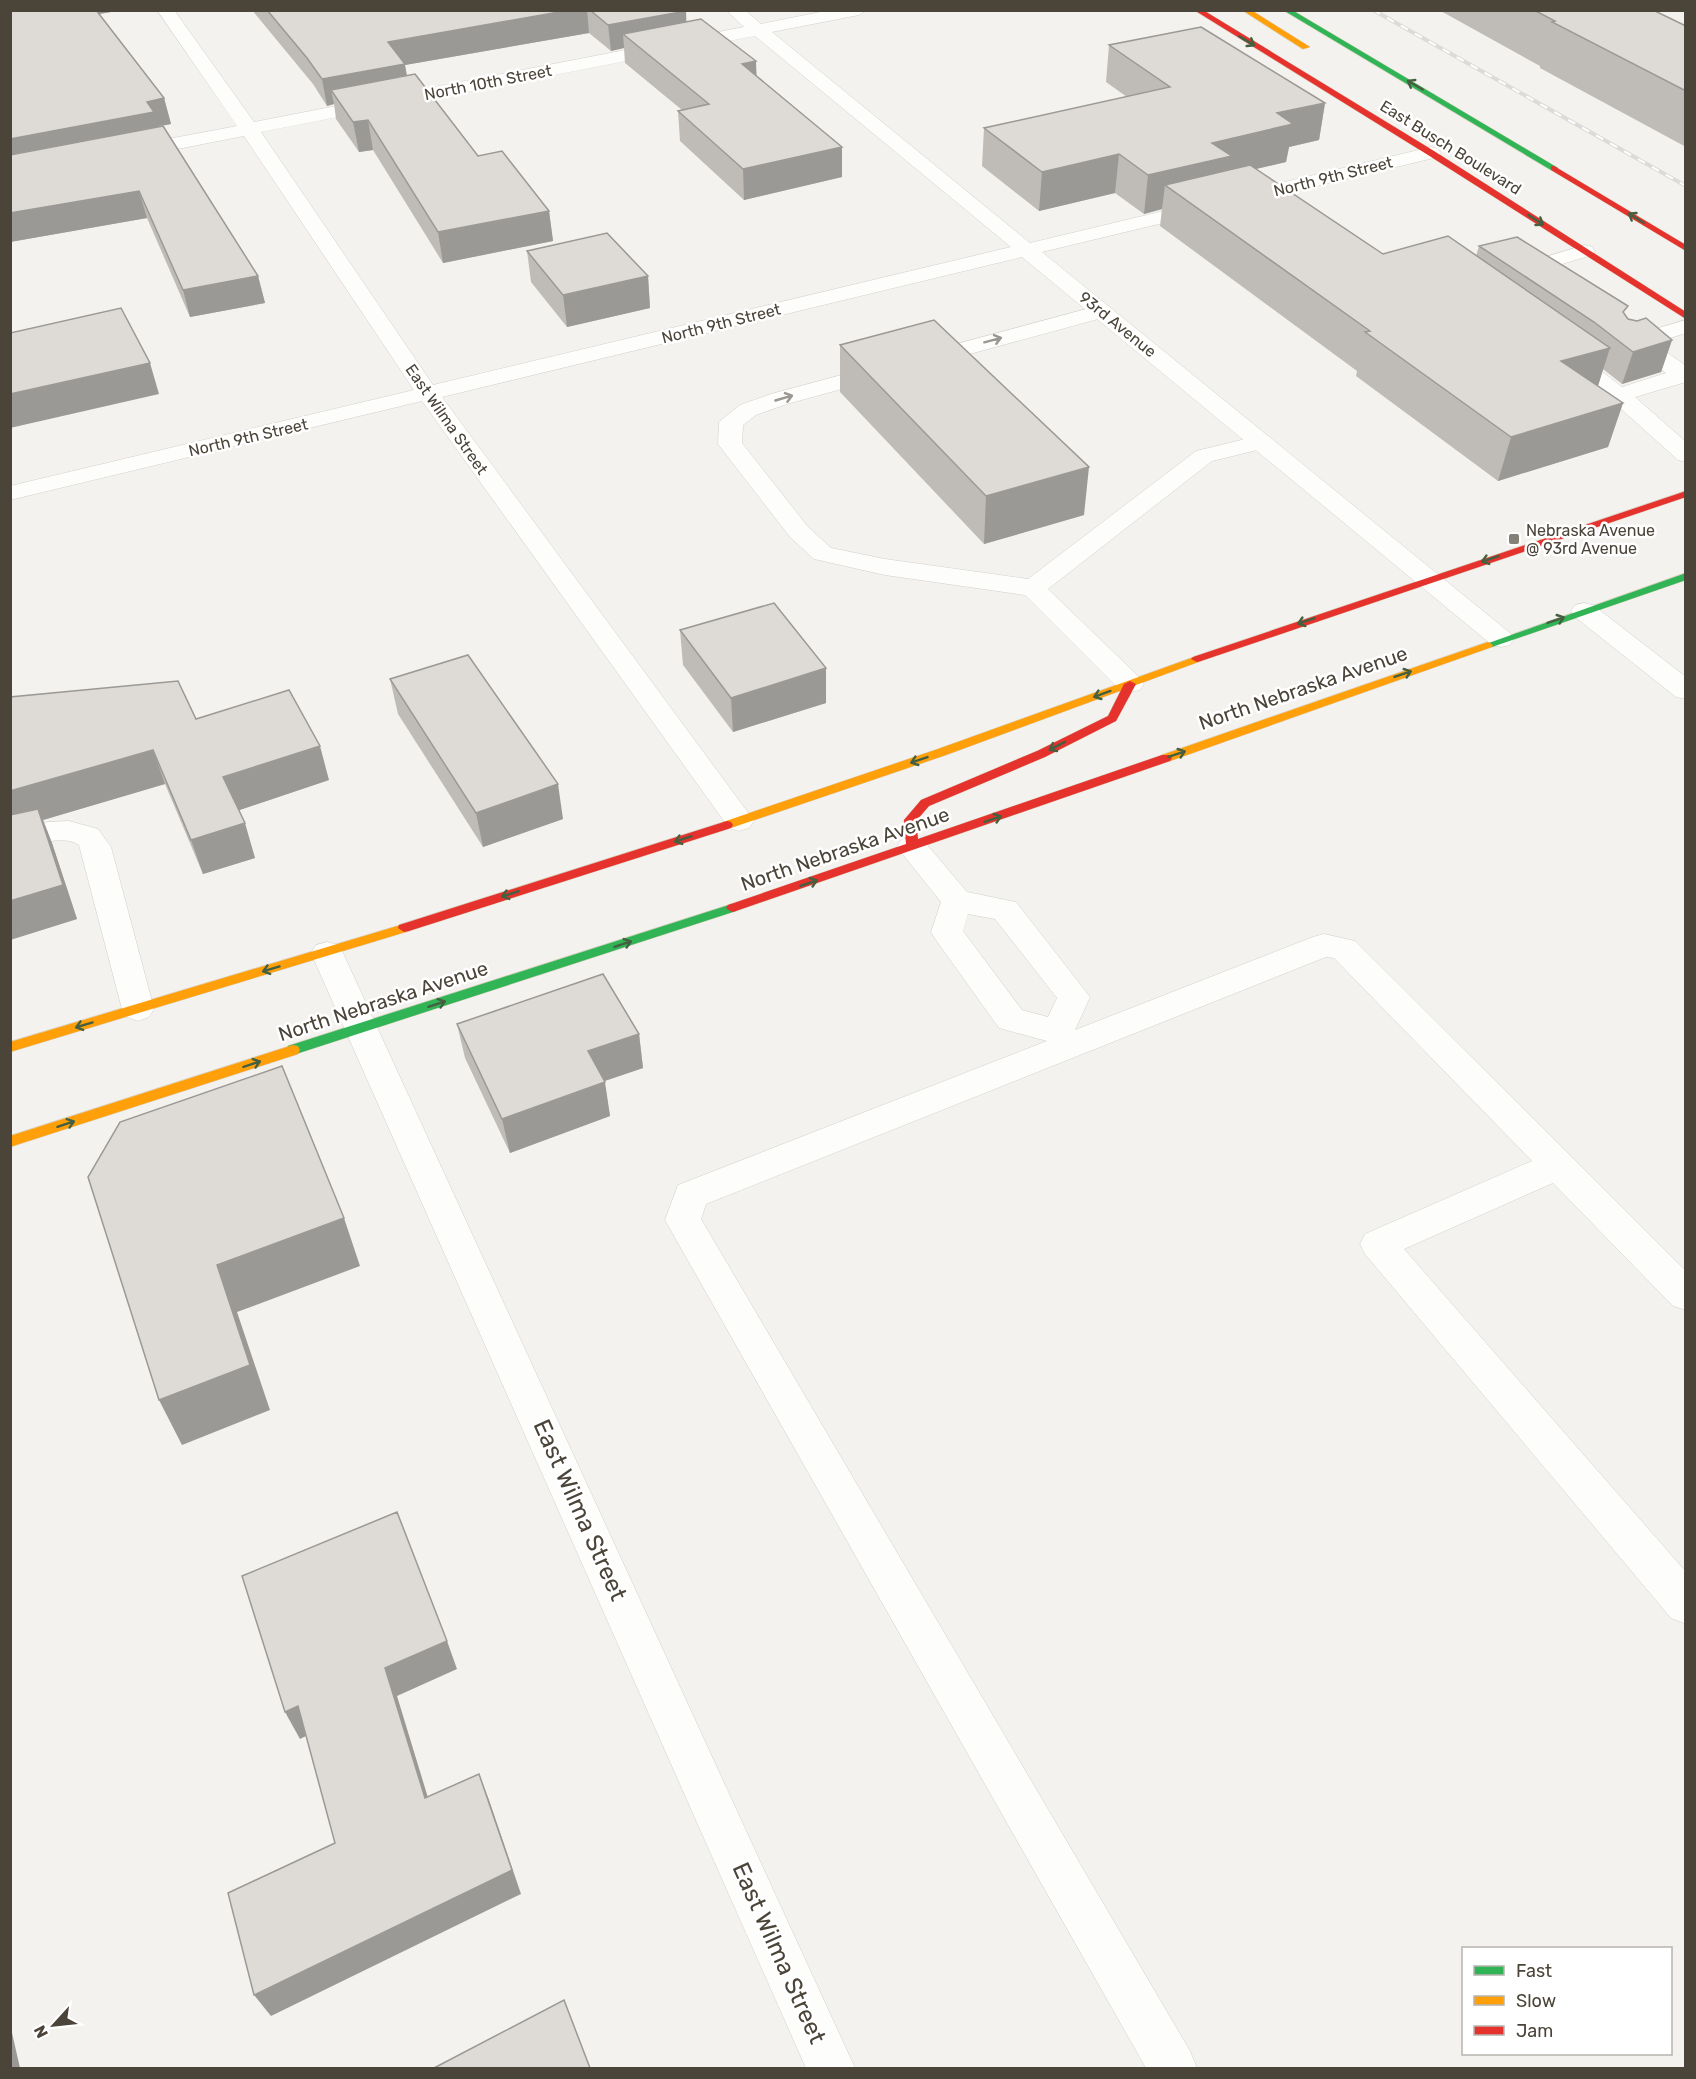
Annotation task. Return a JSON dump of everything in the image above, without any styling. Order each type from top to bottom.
[{"type":"main road","name":"East Busch Boulevard","points":[[1197,10],[1431,153],[1686,316]]},
{"type":"main road","points":[[1245,10],[1323,57]]},
{"type":"main road","name":"East Busch Boulevard","points":[[1286,10],[1509,140],[1686,249]]},
{"type":"main road","points":[[1403,96],[1509,140]]},
{"type":"main road","points":[[10,1047],[327,952],[738,821],[942,752],[1429,579],[1686,494]]},
{"type":"main road","name":"North Nebraska Avenue","points":[[10,1142],[786,891],[1686,576]]},
{"type":"main road","points":[[912,847],[910,820],[925,803],[1041,754],[1112,718],[1130,684]]},
{"type":"street","name":"East Wilma Street","points":[[165,10],[249,129],[428,394],[738,821]]},
{"type":"street","name":"93rd Avenue","points":[[734,10],[1501,639]]},
{"type":"street","name":"North 10th Street","points":[[116,155],[859,10]]},
{"type":"street","name":"North 9th Street","points":[[10,493],[1431,153]]},
{"type":"street","points":[[1528,268],[1585,251]]},
{"type":"street","points":[[1508,255],[1555,285]]},
{"type":"street","points":[[1101,311],[779,399],[748,410],[732,422],[730,444],[799,532],[823,554],[885,567],[1033,588],[1130,684]]},
{"type":"street","points":[[1614,324],[1633,342],[1683,375],[1619,395]]},
{"type":"street","points":[[1633,342],[1686,327]]},
{"type":"street","points":[[1550,344],[1580,359],[1686,455]]},
{"type":"street","points":[[1033,588],[1204,456],[1262,442]]},
{"type":"street","points":[[1584,611],[1686,691]]},
{"type":"street","points":[[10,842],[51,832],[70,831],[87,836],[96,847],[138,1009]]},
{"type":"street","points":[[912,847],[957,901],[1005,910],[1074,998],[1063,1040]]},
{"type":"street","points":[[957,901],[947,932],[1011,1018],[1063,1040]]},
{"type":"street","points":[[1173,2068],[683,1220],[691,1195],[1063,1040],[1324,945],[1344,949],[1686,1295]]},
{"type":"street","name":"East Wilma Street","points":[[327,952],[831,2068]]},
{"type":"street","points":[[1559,1165],[1378,1244],[1686,1604]]},
{"type":"building","points":[[10,10],[96,10],[164,98],[147,102],[154,112],[10,139]]},
{"type":"building","points":[[267,10],[570,10],[388,42],[405,64],[322,79]]},
{"type":"building","points":[[590,10],[686,10],[686,11],[608,25]]},
{"type":"building","points":[[1534,10],[1653,10],[1686,26],[1686,91],[1552,22],[1555,21]]},
{"type":"building","points":[[701,19],[756,61],[742,64],[842,147],[743,169],[678,111],[709,104],[623,34]]},
{"type":"building","points":[[1201,27],[1325,103],[1277,113],[1293,124],[1212,143],[1232,156],[1148,175],[1119,154],[1042,172],[984,128],[1170,87],[1109,45]]},
{"type":"building","points":[[415,74],[478,156],[502,151],[549,211],[438,232],[368,120],[353,122],[331,90]]},
{"type":"building","points":[[163,126],[258,276],[183,290],[139,191],[10,213],[10,155]]},
{"type":"building","points":[[1250,165],[1383,254],[1448,236],[1610,348],[1561,361],[1623,403],[1511,437],[1365,332],[1370,331],[1165,185]]},
{"type":"building","points":[[607,233],[648,276],[563,295],[527,251]]},
{"type":"building","points":[[1517,237],[1628,306],[1623,312],[1628,319],[1637,321],[1646,318],[1672,340],[1633,352],[1594,322],[1479,246]]},
{"type":"building","points":[[121,308],[150,363],[10,394],[10,333]]},
{"type":"building","points":[[934,320],[1089,467],[986,496],[840,345]]},
{"type":"building","points":[[774,603],[826,668],[731,698],[680,630]]},
{"type":"building","points":[[468,655],[558,784],[476,813],[390,679]]},
{"type":"building","points":[[178,681],[196,719],[289,690],[320,746],[223,777],[245,823],[191,840],[153,750],[10,791],[10,697]]},
{"type":"building","points":[[38,809],[63,885],[10,901],[10,815]]},
{"type":"building","points":[[603,974],[639,1034],[588,1051],[605,1082],[502,1119],[457,1024]]},
{"type":"building","points":[[282,1066],[344,1218],[217,1265],[250,1365],[159,1400],[88,1177],[120,1122]]},
{"type":"building","points":[[397,1512],[447,1641],[385,1668],[425,1798],[479,1774],[512,1870],[254,1995],[228,1893],[335,1843],[298,1706],[285,1712],[242,1576]]},
{"type":"building","points":[[564,2000],[590,2068],[434,2068]]},
{"type":"railway","points":[[1373,10],[1686,186]]},
{"type":"traffic: fast","points":[[1286,10],[1554,168]]},
{"type":"traffic: fast","points":[[1488,645],[1686,576]]},
{"type":"traffic: fast","points":[[293,1050],[732,908]]},
{"type":"traffic: slow","points":[[1245,10],[1306,47]]},
{"type":"traffic: slow","points":[[1166,758],[1488,645]]},
{"type":"traffic: slow","points":[[727,825],[942,752],[1197,659]]},
{"type":"traffic: slow","points":[[10,1047],[404,928]]},
{"type":"traffic: slow","points":[[10,1142],[293,1050]]},
{"type":"traffic: jam","points":[[1197,10],[1431,153],[1686,316]]},
{"type":"traffic: jam","points":[[1554,168],[1686,249]]},
{"type":"traffic: jam","points":[[1197,659],[1686,494]]},
{"type":"traffic: jam","points":[[912,847],[910,820],[925,803],[1041,754],[1112,718],[1130,684]]},
{"type":"traffic: jam","points":[[732,908],[1166,758]]},
{"type":"traffic: jam","points":[[404,928],[727,825]]},
{"type":"place","name":"Nebraska Avenue @ 93rd Avenue","points":[[1514,539]]}]
